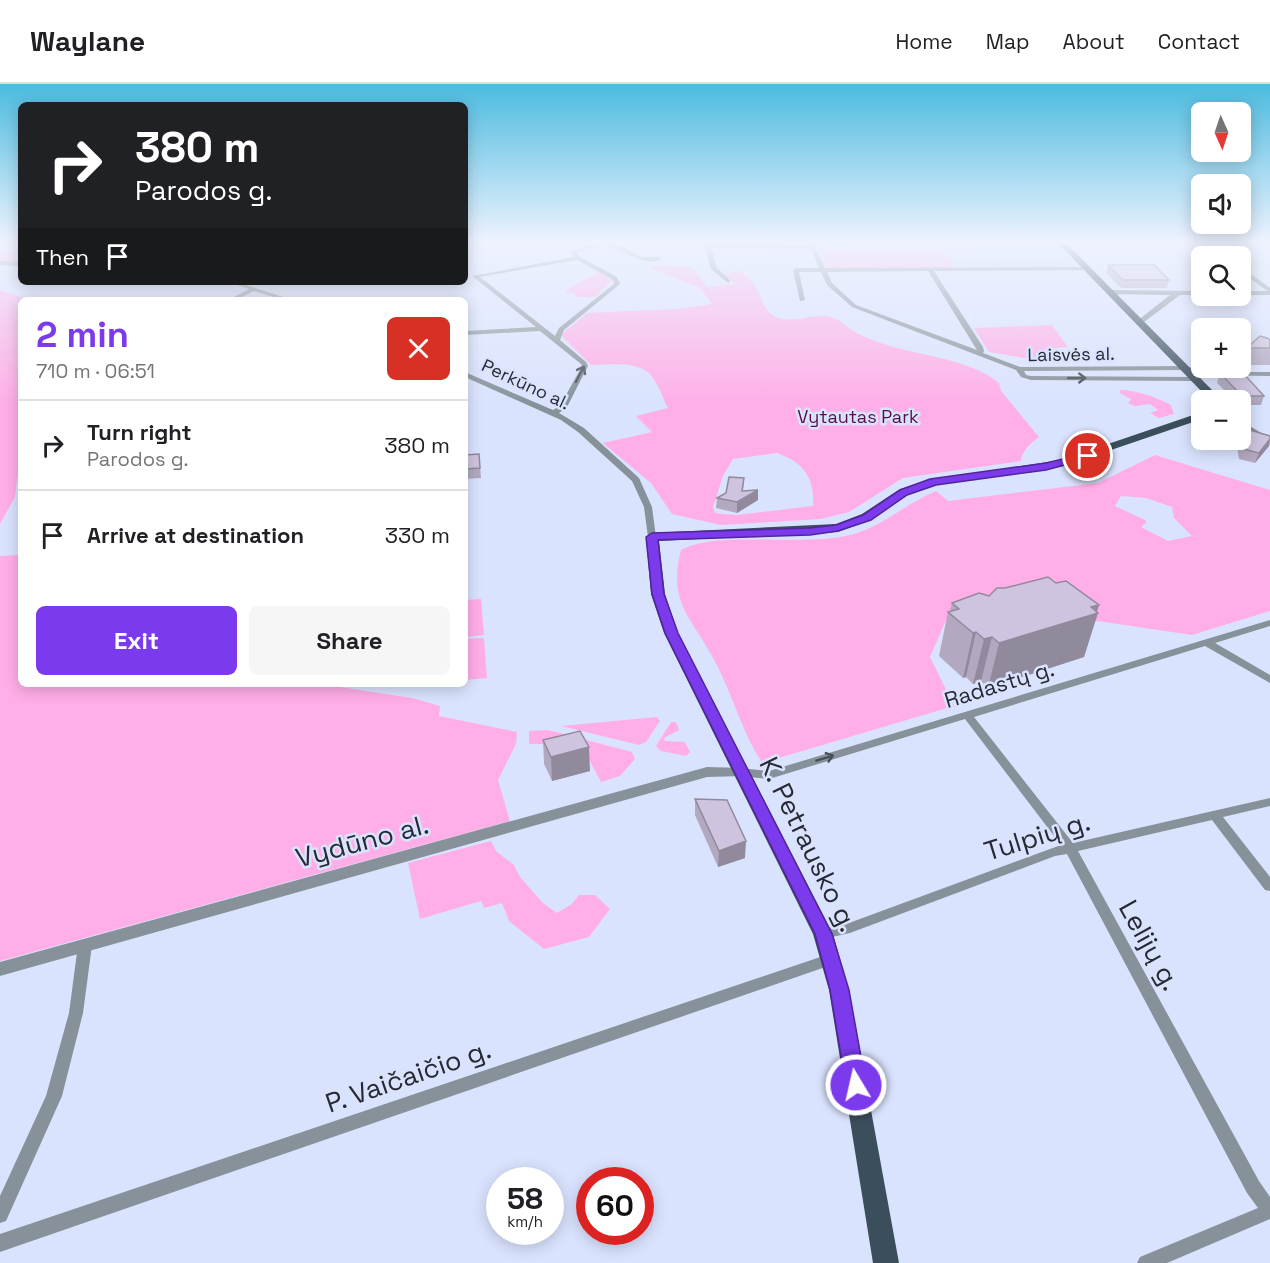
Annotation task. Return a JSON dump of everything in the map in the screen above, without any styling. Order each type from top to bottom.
[{"type":"main road","points":[[1113,295],[1205,390]]},
{"type":"main road","points":[[652,537],[838,528],[867,518],[904,492],[934,482],[1063,463],[1191,421]]},
{"type":"main road","name":"K. Petrausko g.","points":[[652,537],[655,574],[664,615],[739,772],[823,934],[832,958],[853,1063],[886,1263]]},
{"type":"street","points":[[499,295],[585,366],[562,407],[553,414]]},
{"type":"street","points":[[556,341],[561,328],[603,295]]},
{"type":"street","points":[[801,295],[802,300]]},
{"type":"street","points":[[842,295],[854,306],[1019,369]]},
{"type":"street","points":[[946,295],[980,347],[981,351],[976,353]]},
{"type":"street","points":[[1140,323],[1175,295]]},
{"type":"street","points":[[468,333],[561,328]]},
{"type":"street","points":[[949,343],[972,334]]},
{"type":"street","name":"Laisvės al.","points":[[1191,370],[1019,369],[1023,376],[1031,378],[1195,379]]},
{"type":"street","name":"Laisvės al.","points":[[1251,374],[1270,374]]},
{"type":"street","name":"Perkūno al.","points":[[468,375],[577,427],[636,480],[648,507],[652,537]]},
{"type":"street","points":[[1251,430],[1267,440]]},
{"type":"street","points":[[1251,436],[1267,440]]},
{"type":"street","name":"Radastų g.","points":[[739,772],[769,775],[1270,623]]},
{"type":"street","points":[[1206,642],[1270,680]]},
{"type":"street","name":"Lelijų g.","points":[[967,715],[1070,848],[1253,1187],[1270,1211]]},
{"type":"street","name":"Vydūno al.","points":[[0,969],[707,772],[739,772]]},
{"type":"street","name":"Tulpių g.","points":[[823,934],[850,928],[1032,859],[1070,848],[1270,802]]},
{"type":"street","points":[[1214,814],[1270,886]]},
{"type":"street","points":[[0,1215],[54,1096],[76,1013],[85,945]]},
{"type":"street","name":"P. Vaičaičio g.","points":[[0,1243],[832,958]]},
{"type":"street","points":[[1146,1263],[1270,1211]]},
{"type":"green space","points":[[0,295],[15,295],[21,297],[18,297],[18,477],[15,497],[0,524]]},
{"type":"green space","points":[[575,295],[598,295],[596,297],[575,297]]},
{"type":"green space","name":"Vytautas Park","points":[[705,295],[760,295],[769,312],[781,319],[827,316],[875,341],[975,369],[999,383],[1001,391],[1039,437],[1025,450],[1021,461],[903,478],[849,512],[821,519],[721,525],[672,514],[651,483],[603,443],[652,432],[636,416],[668,408],[655,381],[648,372],[633,366],[591,365],[561,335],[587,313],[677,309],[712,304]],"holes":[[[777,453],[794,461],[810,480],[813,506],[736,515],[715,513],[713,507],[723,476],[733,459]]]},
{"type":"green space","points":[[1052,325],[1068,347],[1045,349],[1036,357],[1024,358],[989,352],[974,328]]},
{"type":"green space","points":[[1120,390],[1159,399],[1171,405],[1174,414],[1159,418],[1150,413],[1158,410],[1150,404],[1134,406],[1128,403],[1131,399],[1120,393]]},
{"type":"green space","points":[[1155,455],[1270,490],[1270,611],[1192,635],[1064,616],[971,612],[946,620],[930,657],[954,706],[772,760],[761,761],[747,735],[719,669],[683,607],[677,582],[681,550],[696,544],[716,541],[809,540],[850,535],[873,527],[936,491],[948,501],[1098,483]],"holes":[[[1121,496],[1146,498],[1172,507],[1174,518],[1192,536],[1168,541],[1141,527],[1147,522],[1145,520],[1115,506]]]},
{"type":"green space","points":[[18,555],[18,687],[340,687],[412,698],[440,706],[439,716],[517,732],[516,744],[498,780],[510,821],[0,961],[0,556]]},
{"type":"green space","points":[[481,599],[484,635],[468,637],[468,600]]},
{"type":"green space","points":[[484,638],[487,678],[468,680],[468,639]]},
{"type":"green space","points":[[657,717],[660,721],[646,742],[639,745],[561,726]]},
{"type":"green space","points":[[671,722],[676,722],[679,730],[664,738],[665,741],[685,742],[690,752],[686,756],[661,751],[656,746]]},
{"type":"green space","points":[[548,730],[632,752],[635,759],[620,776],[601,782],[584,750],[548,744],[529,744],[529,731]]},
{"type":"green space","points":[[491,841],[496,851],[514,865],[520,877],[543,903],[557,913],[572,904],[579,895],[595,895],[610,909],[589,937],[544,949],[509,921],[502,903],[484,908],[481,901],[420,919],[408,863]]},
{"type":"building","points":[[1260,336],[1270,340],[1270,348],[1251,348],[1251,344]]},
{"type":"building","points":[[1225,378],[1248,378],[1264,396],[1251,396],[1251,390],[1236,390]]},
{"type":"building","points":[[1251,430],[1270,436],[1259,453],[1247,450],[1251,450]]},
{"type":"building","points":[[479,454],[480,468],[468,469],[468,455]]},
{"type":"building","points":[[729,477],[744,478],[742,491],[758,490],[737,502],[717,498],[726,493]]},
{"type":"building","points":[[1048,577],[1056,583],[1066,581],[1099,605],[1091,607],[1098,613],[999,643],[992,637],[984,639],[976,632],[973,633],[948,612],[959,609],[952,603],[979,593],[989,596],[997,588]]},
{"type":"building","points":[[580,731],[589,747],[551,757],[543,740]]},
{"type":"building","points":[[695,799],[727,800],[746,841],[719,851]]},
{"type":"route","points":[[856,1085],[832,958],[823,934],[752,793],[739,772],[671,633],[658,594],[652,537],[838,528],[867,518],[904,492],[934,482],[1046,466],[1088,456]]}]
